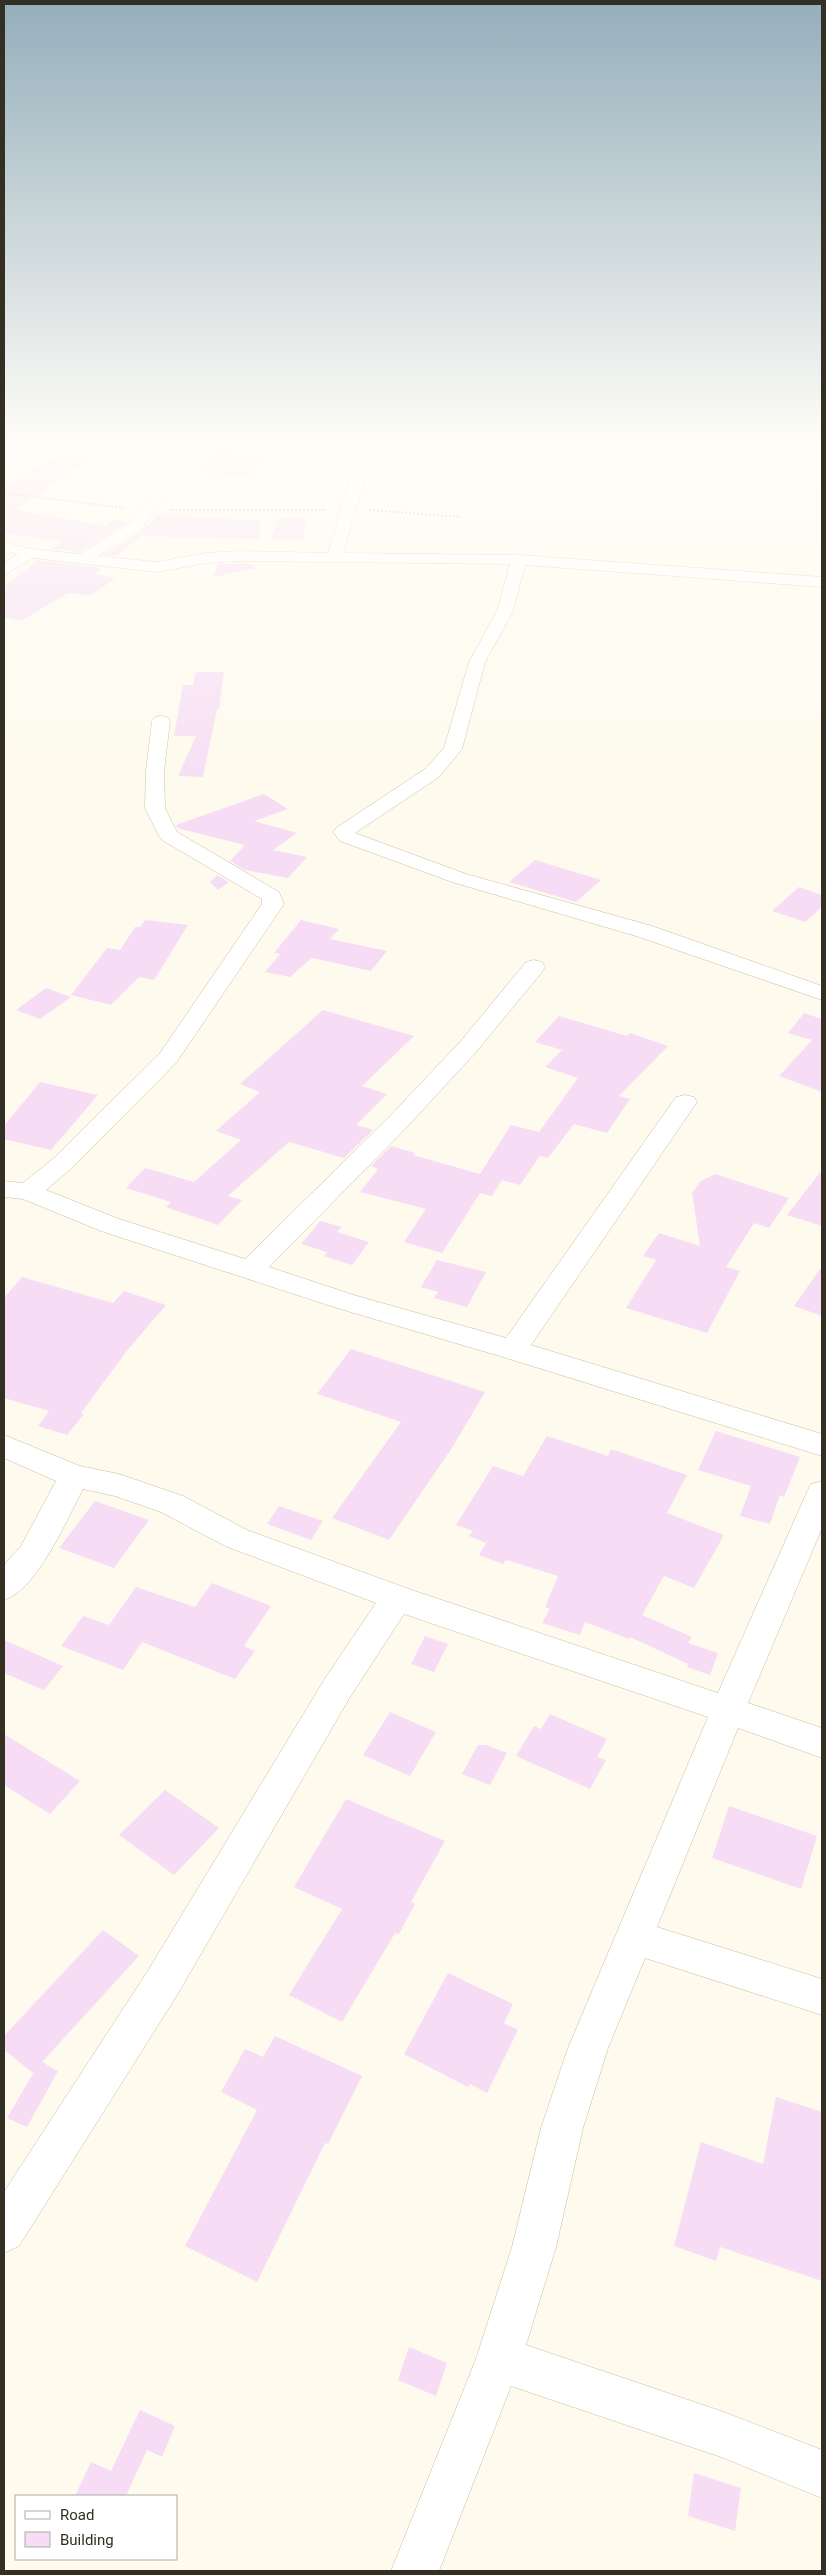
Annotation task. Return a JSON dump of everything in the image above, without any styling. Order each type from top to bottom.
[{"type":"street","points":[[125,563],[157,567],[178,563]]},
{"type":"street","points":[[517,563],[505,611],[477,662],[453,749],[432,773],[343,832],[347,837],[459,878],[644,930],[822,993]]},
{"type":"street","points":[[562,563],[822,582]]},
{"type":"street","points":[[16,1191],[63,1163],[168,1058],[274,904],[272,896],[260,888],[169,836],[155,808],[155,771],[161,721]]},
{"type":"street","points":[[250,1270],[405,1115],[468,1047],[534,967]]},
{"type":"street","points":[[513,1350],[685,1102]]},
{"type":"street","points":[[16,1191],[110,1225],[347,1302],[513,1350],[822,1445]]},
{"type":"street","points":[[4,1446],[74,1476],[119,1485],[172,1504],[236,1538],[397,1598],[822,1743]]},
{"type":"street","points":[[4,1587],[32,1555],[74,1476]]},
{"type":"street","points":[[415,2571],[499,2359],[534,2247],[571,2101],[588,2048],[728,1710],[822,1492]]},
{"type":"street","points":[[4,2231],[163,1982],[338,1687],[397,1598]]},
{"type":"street","points":[[634,1937],[822,1997]]},
{"type":"street","points":[[499,2359],[721,2434],[822,2474]]},
{"type":"building","points":[[34,563],[63,563],[102,568],[95,574],[116,578],[90,596],[68,593],[21,621],[4,617],[4,587]]},
{"type":"building","points":[[248,563],[256,568],[213,577],[218,564]]},
{"type":"building","points":[[196,672],[224,672],[219,709],[217,709],[203,777],[178,776],[196,736],[174,736],[183,685],[193,685]]},
{"type":"building","points":[[264,794],[288,809],[254,821],[297,833],[273,850],[307,857],[288,878],[245,870],[230,861],[245,845],[177,828],[176,825]]},
{"type":"building","points":[[535,860],[601,880],[576,902],[509,882]]},
{"type":"building","points":[[217,875],[229,882],[218,890],[210,882]]},
{"type":"building","points":[[799,887],[822,895],[822,907],[805,922],[772,911]]},
{"type":"building","points":[[145,920],[188,925],[154,980],[139,977],[111,1005],[71,995],[107,948],[120,950],[135,927],[140,927]]},
{"type":"building","points":[[301,920],[339,929],[330,939],[387,951],[371,971],[312,958],[290,977],[265,972],[280,954],[274,953]]},
{"type":"building","points":[[46,988],[71,997],[40,1019],[16,1010]]},
{"type":"building","points":[[323,1010],[414,1036],[362,1086],[387,1094],[356,1125],[373,1130],[344,1158],[289,1142],[228,1196],[242,1200],[218,1225],[166,1207],[171,1202],[126,1188],[145,1168],[194,1182],[241,1140],[216,1131],[260,1092],[240,1084]]},
{"type":"building","points":[[804,1013],[822,1019],[822,1092],[779,1076],[812,1040],[788,1033]]},
{"type":"building","points":[[559,1016],[627,1036],[630,1033],[668,1046],[619,1096],[630,1099],[607,1133],[574,1124],[548,1158],[540,1156],[520,1185],[502,1180],[492,1196],[480,1193],[442,1253],[404,1242],[426,1209],[360,1192],[378,1169],[371,1166],[391,1146],[415,1153],[413,1155],[480,1174],[511,1125],[539,1132],[578,1078],[545,1067],[562,1050],[535,1042]]},
{"type":"building","points":[[40,1082],[98,1095],[51,1150],[4,1139],[4,1126]]},
{"type":"building","points":[[822,1170],[822,1226],[787,1215]]},
{"type":"building","points":[[715,1174],[789,1198],[769,1228],[754,1223],[726,1267],[740,1271],[707,1333],[626,1308],[656,1260],[643,1256],[659,1233],[700,1246],[692,1193],[701,1181]]},
{"type":"building","points":[[320,1221],[342,1227],[337,1232],[369,1242],[352,1265],[324,1256],[327,1252],[301,1244]]},
{"type":"building","points":[[437,1260],[486,1272],[467,1307],[434,1298],[438,1292],[421,1287]]},
{"type":"building","points":[[822,1266],[822,1316],[794,1306]]},
{"type":"building","points":[[22,1277],[113,1303],[124,1291],[166,1305],[126,1352],[81,1413],[84,1414],[67,1435],[38,1426],[49,1411],[4,1398],[4,1298]]},
{"type":"building","points":[[351,1349],[485,1392],[452,1448],[389,1540],[332,1518],[401,1422],[317,1394]]},
{"type":"building","points":[[716,1431],[800,1457],[784,1497],[780,1495],[770,1524],[740,1516],[751,1486],[698,1470]]},
{"type":"building","points":[[547,1436],[608,1456],[611,1449],[687,1475],[667,1513],[724,1535],[694,1588],[664,1576],[642,1615],[692,1637],[688,1643],[718,1653],[710,1675],[687,1667],[688,1664],[630,1637],[629,1639],[585,1622],[580,1635],[542,1623],[550,1609],[545,1607],[558,1576],[506,1560],[503,1564],[479,1555],[486,1543],[469,1536],[473,1531],[456,1525],[493,1466],[523,1476]]},
{"type":"building","points":[[95,1501],[149,1520],[114,1568],[59,1548]]},
{"type":"building","points":[[279,1506],[323,1521],[311,1540],[267,1524]]},
{"type":"building","points":[[212,1583],[271,1606],[244,1646],[255,1651],[235,1679],[142,1642],[123,1670],[61,1646],[83,1616],[109,1625],[136,1587],[195,1607]]},
{"type":"building","points":[[425,1636],[448,1644],[434,1672],[411,1664]]},
{"type":"building","points":[[4,1640],[63,1666],[44,1690],[4,1673]]},
{"type":"building","points":[[390,1712],[436,1732],[410,1776],[363,1755]]},
{"type":"building","points":[[550,1714],[607,1739],[597,1757],[606,1760],[590,1789],[516,1756],[534,1726],[541,1729]]},
{"type":"building","points":[[4,1734],[80,1781],[50,1814],[4,1785]]},
{"type":"building","points":[[478,1745],[486,1745],[507,1753],[490,1785],[462,1774]]},
{"type":"building","points":[[165,1790],[219,1828],[174,1875],[119,1835]]},
{"type":"building","points":[[346,1799],[445,1841],[411,1902],[415,1904],[399,1934],[395,1933],[342,2022],[289,1995],[342,1909],[294,1887]]},
{"type":"building","points":[[729,1806],[817,1836],[801,1889],[712,1858]]},
{"type":"building","points":[[103,1930],[139,1956],[42,2062],[58,2071],[27,2127],[7,2118],[35,2070],[33,2073],[4,2050],[4,2036]]},
{"type":"building","points":[[448,1973],[513,2004],[504,2023],[518,2030],[487,2093],[470,2084],[468,2087],[404,2054]]},
{"type":"building","points":[[275,2036],[362,2076],[328,2144],[325,2143],[257,2282],[185,2246],[257,2110],[221,2092],[245,2049],[263,2057]]},
{"type":"building","points":[[776,2097],[822,2112],[822,2281],[720,2247],[716,2261],[674,2246],[701,2142],[763,2164]]},
{"type":"building","points":[[409,2347],[447,2363],[436,2396],[398,2380]]},
{"type":"building","points":[[140,2410],[175,2426],[162,2457],[147,2450],[126,2495],[75,2495],[91,2462],[111,2471]]},
{"type":"building","points":[[694,2473],[741,2488],[735,2531],[688,2516]]}]
